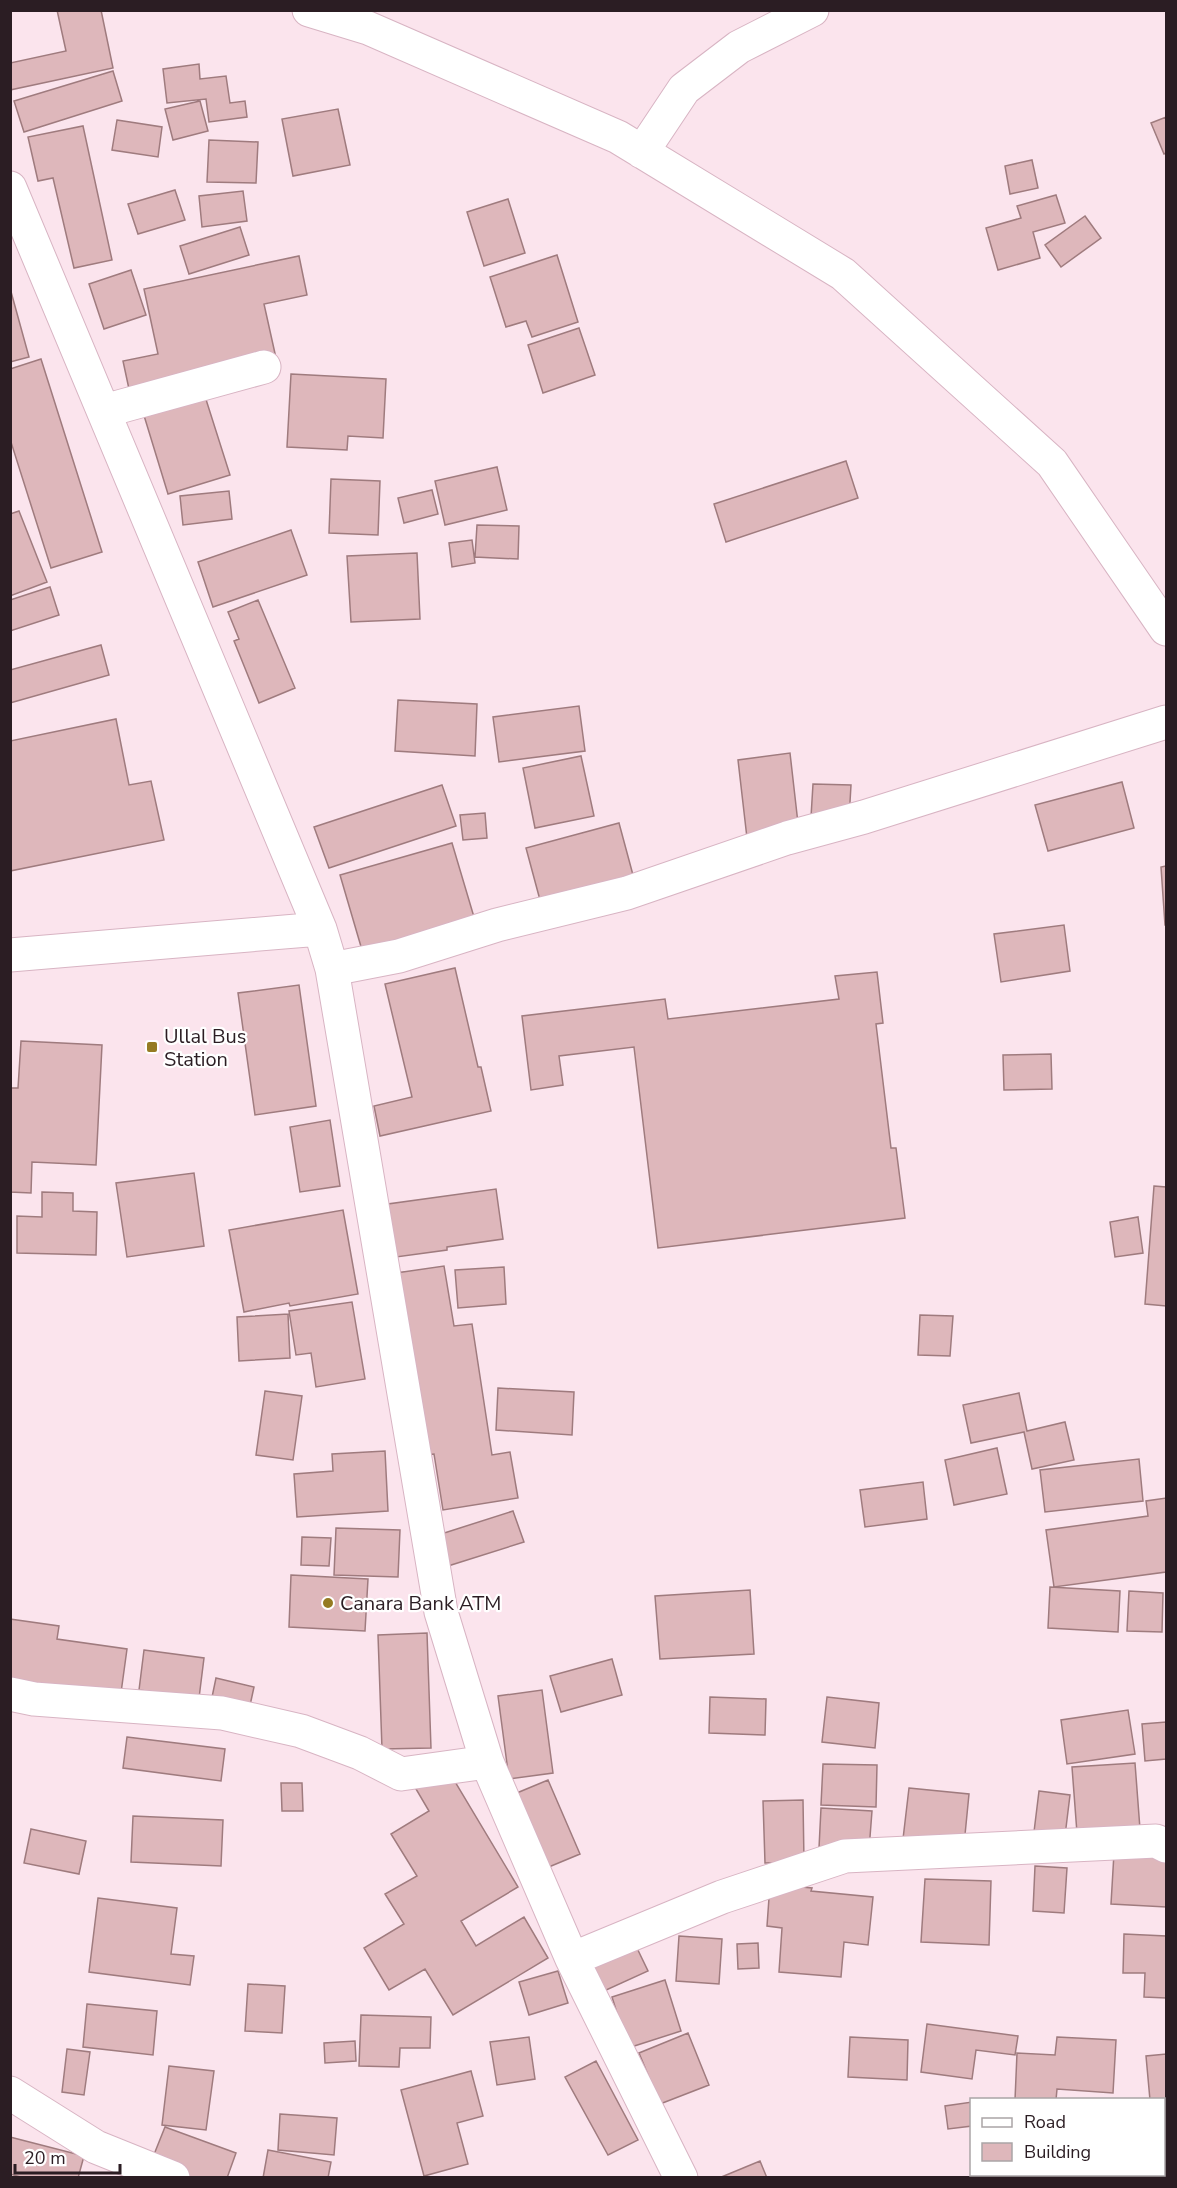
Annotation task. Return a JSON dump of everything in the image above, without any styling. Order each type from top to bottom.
[{"type":"street","points":[[309,10],[370,19],[618,137],[843,274],[1052,463],[1167,630]]},
{"type":"street","points":[[642,152],[684,89],[740,47],[812,10]]},
{"type":"street","points":[[10,188],[320,929],[332,969],[441,1612],[487,1762],[572,1959],[681,2178]]},
{"type":"street","points":[[104,411],[264,367]]},
{"type":"street","points":[[332,969],[399,956],[497,925],[627,893],[787,838],[864,818],[1167,722]]},
{"type":"street","points":[[10,955],[320,929]]},
{"type":"street","points":[[10,1694],[34,1699],[222,1713],[301,1731],[360,1753],[401,1774],[487,1762]]},
{"type":"street","points":[[572,1959],[722,1898],[845,1856],[1156,1841],[1167,1846]]},
{"type":"street","points":[[10,2093],[96,2147],[173,2178]]},
{"type":"building","points":[[57,10],[101,10],[113,68],[10,90],[10,63],[66,51]]},
{"type":"building","points":[[199,64],[200,79],[226,76],[230,103],[245,101],[247,117],[209,122],[206,99],[167,103],[163,69]]},
{"type":"building","points":[[113,71],[122,101],[24,132],[14,101]]},
{"type":"building","points":[[200,101],[208,131],[173,140],[165,109]]},
{"type":"building","points":[[338,109],[350,165],[293,176],[282,119]]},
{"type":"building","points":[[1166,117],[1166,153],[1164,154],[1151,123]]},
{"type":"building","points":[[117,120],[162,127],[158,157],[112,150]]},
{"type":"building","points":[[83,126],[112,260],[74,268],[53,178],[38,181],[28,137]]},
{"type":"building","points":[[209,140],[258,142],[256,183],[207,182]]},
{"type":"building","points":[[1032,160],[1038,188],[1010,194],[1005,166]]},
{"type":"building","points":[[175,190],[185,220],[138,234],[128,204]]},
{"type":"building","points":[[243,191],[247,221],[202,227],[199,196]]},
{"type":"building","points":[[1056,195],[1065,223],[1033,232],[1040,258],[998,270],[986,228],[1021,218],[1017,206]]},
{"type":"building","points":[[508,199],[525,253],[484,266],[467,212]]},
{"type":"building","points":[[1085,216],[1101,238],[1061,267],[1045,245]]},
{"type":"building","points":[[240,227],[249,255],[189,274],[180,246]]},
{"type":"building","points":[[557,255],[578,322],[532,337],[526,321],[506,327],[490,277]]},
{"type":"building","points":[[299,256],[307,295],[264,304],[276,358],[129,389],[123,361],[158,354],[144,289]]},
{"type":"building","points":[[131,270],[146,315],[104,329],[89,284]]},
{"type":"building","points":[[10,288],[29,357],[10,362]]},
{"type":"building","points":[[579,328],[595,375],[543,393],[528,345]]},
{"type":"building","points":[[41,359],[102,552],[51,568],[10,439],[10,369]]},
{"type":"building","points":[[291,374],[386,379],[383,438],[348,436],[347,450],[287,447]]},
{"type":"building","points":[[203,390],[230,475],[168,494],[142,409]]},
{"type":"building","points":[[846,461],[858,498],[726,542],[714,504]]},
{"type":"building","points":[[497,467],[507,510],[445,525],[435,481]]},
{"type":"building","points":[[331,479],[380,481],[378,535],[329,533]]},
{"type":"building","points":[[432,490],[438,514],[404,523],[398,498]]},
{"type":"building","points":[[229,491],[232,519],[183,525],[180,496]]},
{"type":"building","points":[[19,511],[47,582],[10,596],[10,514]]},
{"type":"building","points":[[477,525],[519,526],[518,559],[475,557]]},
{"type":"building","points":[[291,530],[307,575],[213,607],[198,562]]},
{"type":"building","points":[[472,540],[475,563],[452,567],[449,543]]},
{"type":"building","points":[[417,553],[420,619],[351,622],[347,556]]},
{"type":"building","points":[[50,587],[59,615],[10,631],[10,600]]},
{"type":"building","points":[[258,600],[295,688],[259,703],[234,641],[239,639],[228,612]]},
{"type":"building","points":[[101,645],[109,675],[10,703],[10,670]]},
{"type":"building","points":[[398,700],[477,704],[475,756],[395,751]]},
{"type":"building","points":[[579,706],[585,751],[499,762],[493,717]]},
{"type":"building","points":[[116,719],[129,785],[151,781],[164,840],[10,871],[10,741]]},
{"type":"building","points":[[790,753],[799,832],[747,838],[738,760]]},
{"type":"building","points":[[581,756],[594,816],[535,828],[523,768]]},
{"type":"building","points":[[1122,782],[1134,828],[1048,851],[1035,805]]},
{"type":"building","points":[[813,784],[851,785],[849,819],[811,817]]},
{"type":"building","points":[[442,785],[456,826],[329,868],[314,827]]},
{"type":"building","points":[[485,813],[487,838],[463,840],[460,815]]},
{"type":"building","points":[[619,823],[633,875],[540,900],[526,848]]},
{"type":"building","points":[[452,843],[474,917],[362,950],[340,875]]},
{"type":"building","points":[[1166,866],[1166,925],[1165,925],[1161,867]]},
{"type":"building","points":[[1064,925],[1070,971],[1001,982],[994,934]]},
{"type":"building","points":[[455,968],[478,1067],[481,1067],[491,1111],[380,1136],[374,1106],[412,1097],[385,984]]},
{"type":"building","points":[[877,972],[883,1023],[876,1024],[891,1148],[896,1148],[905,1218],[658,1248],[634,1047],[559,1056],[563,1085],[531,1090],[522,1016],[665,999],[668,1019],[839,999],[835,976]]},
{"type":"building","points":[[299,985],[316,1106],[255,1115],[238,993]]},
{"type":"building","points":[[21,1041],[102,1045],[96,1165],[32,1162],[31,1193],[10,1192],[10,1088],[18,1088]]},
{"type":"building","points":[[1051,1054],[1052,1089],[1004,1090],[1003,1055]]},
{"type":"building","points":[[330,1120],[340,1186],[300,1192],[290,1127]]},
{"type":"building","points":[[194,1173],[204,1246],[127,1257],[116,1183]]},
{"type":"building","points":[[1154,1186],[1166,1187],[1166,1306],[1145,1304]]},
{"type":"building","points":[[496,1189],[503,1239],[396,1257],[388,1204]]},
{"type":"building","points":[[42,1192],[73,1193],[73,1211],[97,1212],[96,1255],[17,1253],[17,1216],[42,1217]]},
{"type":"building","points":[[343,1210],[358,1294],[290,1306],[289,1303],[244,1312],[229,1230]]},
{"type":"building","points":[[1138,1217],[1143,1253],[1115,1257],[1110,1222]]},
{"type":"building","points":[[444,1266],[454,1326],[472,1324],[492,1455],[510,1452],[518,1498],[443,1510],[434,1454],[424,1455],[396,1273]]},
{"type":"building","points":[[504,1267],[506,1304],[458,1308],[455,1270]]},
{"type":"building","points":[[352,1302],[365,1379],[316,1387],[311,1353],[296,1355],[289,1311]]},
{"type":"building","points":[[288,1314],[290,1358],[239,1361],[237,1317]]},
{"type":"building","points":[[920,1315],[953,1316],[950,1356],[918,1355]]},
{"type":"building","points":[[498,1388],[574,1392],[572,1435],[496,1430]]},
{"type":"building","points":[[265,1391],[302,1396],[293,1460],[256,1455]]},
{"type":"building","points":[[1019,1393],[1027,1431],[1065,1422],[1074,1460],[1032,1469],[1024,1432],[971,1443],[963,1405]]},
{"type":"building","points":[[997,1448],[1007,1494],[954,1505],[945,1460]]},
{"type":"building","points":[[385,1451],[388,1511],[297,1517],[294,1474],[333,1471],[332,1454]]},
{"type":"building","points":[[1139,1459],[1143,1501],[1045,1512],[1040,1470]]},
{"type":"building","points":[[923,1482],[927,1519],[865,1527],[860,1490]]},
{"type":"building","points":[[1166,1498],[1166,1572],[1054,1587],[1046,1530],[1148,1516],[1146,1501]]},
{"type":"building","points":[[513,1511],[524,1542],[448,1566],[438,1535]]},
{"type":"building","points":[[336,1528],[400,1530],[398,1577],[334,1575]]},
{"type":"building","points":[[302,1537],[331,1538],[329,1566],[301,1565]]},
{"type":"building","name":"Canara Bank ATM","points":[[291,1575],[368,1579],[365,1631],[289,1627]]},
{"type":"building","points":[[1050,1587],[1120,1591],[1118,1632],[1048,1628]]},
{"type":"building","points":[[750,1590],[754,1654],[660,1659],[655,1596]]},
{"type":"building","points":[[1129,1591],[1163,1593],[1162,1632],[1127,1631]]},
{"type":"building","points":[[10,1619],[59,1626],[57,1639],[127,1649],[120,1700],[10,1685]]},
{"type":"building","points":[[427,1633],[431,1748],[382,1749],[378,1635]]},
{"type":"building","points":[[144,1650],[204,1658],[199,1698],[139,1690]]},
{"type":"building","points":[[612,1659],[622,1695],[561,1712],[550,1676]]},
{"type":"building","points":[[216,1678],[254,1687],[249,1710],[211,1702]]},
{"type":"building","points":[[542,1690],[553,1773],[509,1779],[498,1696]]},
{"type":"building","points":[[710,1697],[766,1699],[765,1735],[709,1733]]},
{"type":"building","points":[[827,1697],[879,1703],[875,1748],[822,1742]]},
{"type":"building","points":[[1128,1710],[1135,1754],[1067,1764],[1061,1720]]},
{"type":"building","points":[[1166,1722],[1166,1759],[1145,1761],[1142,1724]]},
{"type":"building","points":[[127,1737],[225,1749],[221,1781],[123,1768]]},
{"type":"building","points":[[1135,1763],[1140,1829],[1077,1833],[1072,1767]]},
{"type":"building","points":[[823,1764],[877,1765],[876,1807],[821,1805]]},
{"type":"building","points":[[448,1770],[518,1887],[461,1921],[476,1946],[524,1917],[548,1958],[453,2015],[425,1969],[389,1990],[364,1948],[404,1924],[385,1894],[417,1876],[391,1834],[429,1811],[416,1789]]},
{"type":"building","points":[[548,1780],[580,1854],[544,1869],[512,1795]]},
{"type":"building","points":[[281,1783],[302,1783],[303,1811],[282,1811]]},
{"type":"building","points":[[909,1788],[969,1794],[964,1845],[903,1839]]},
{"type":"building","points":[[1039,1791],[1070,1795],[1064,1844],[1033,1840]]},
{"type":"building","points":[[803,1800],[804,1862],[765,1863],[763,1801]]},
{"type":"building","points":[[821,1808],[872,1811],[869,1850],[819,1848]]},
{"type":"building","points":[[133,1816],[223,1820],[221,1866],[131,1862]]},
{"type":"building","points":[[31,1829],[86,1841],[79,1874],[24,1863]]},
{"type":"building","points":[[1114,1853],[1166,1857],[1166,1907],[1111,1904]]},
{"type":"building","points":[[1035,1866],[1067,1868],[1064,1913],[1033,1911]]},
{"type":"building","points":[[925,1879],[991,1881],[989,1945],[921,1942]]},
{"type":"building","points":[[770,1884],[812,1888],[811,1891],[873,1897],[868,1945],[844,1942],[841,1977],[779,1972],[782,1928],[767,1926]]},
{"type":"building","points":[[98,1898],[177,1908],[171,1954],[194,1956],[190,1985],[89,1972]]},
{"type":"building","points":[[1124,1934],[1166,1936],[1166,1998],[1144,1997],[1145,1973],[1123,1973]]},
{"type":"building","points":[[679,1936],[722,1939],[719,1984],[676,1981]]},
{"type":"building","points":[[758,1943],[759,1968],[738,1969],[737,1944]]},
{"type":"building","points":[[635,1944],[648,1971],[604,1991],[592,1963]]},
{"type":"building","points":[[558,1971],[568,2003],[529,2015],[519,1982]]},
{"type":"building","points":[[665,1980],[681,2031],[628,2048],[612,1997]]},
{"type":"building","points":[[248,1984],[285,1986],[282,2033],[245,2031]]},
{"type":"building","points":[[87,2004],[157,2011],[153,2055],[83,2047]]},
{"type":"building","points":[[361,2015],[431,2017],[430,2048],[400,2048],[399,2067],[359,2066]]},
{"type":"building","points":[[927,2024],[1018,2036],[1015,2055],[976,2050],[972,2079],[921,2072]]},
{"type":"building","points":[[688,2033],[709,2085],[660,2104],[639,2053]]},
{"type":"building","points":[[529,2037],[535,2079],[497,2085],[490,2042]]},
{"type":"building","points":[[850,2037],[908,2040],[907,2080],[848,2077]]},
{"type":"building","points":[[1057,2037],[1116,2040],[1113,2093],[1057,2089],[1056,2098],[1015,2098],[1017,2053],[1055,2055]]},
{"type":"building","points":[[355,2041],[356,2061],[325,2063],[324,2043]]},
{"type":"building","points":[[67,2049],[90,2052],[84,2095],[62,2092]]},
{"type":"building","points":[[1166,2054],[1166,2106],[1165,2098],[1150,2098],[1146,2056]]},
{"type":"building","points":[[596,2061],[638,2140],[608,2155],[565,2077]]},
{"type":"building","points":[[169,2066],[214,2071],[206,2130],[162,2125]]},
{"type":"building","points":[[471,2071],[483,2116],[457,2123],[468,2164],[424,2176],[401,2090]]},
{"type":"building","points":[[970,2102],[970,2126],[948,2129],[945,2106]]},
{"type":"building","points":[[280,2114],[337,2118],[334,2155],[278,2150]]},
{"type":"building","points":[[165,2127],[236,2153],[227,2178],[193,2178],[151,2162]]},
{"type":"building","points":[[10,2137],[84,2156],[78,2178],[24,2178],[10,2174]]},
{"type":"building","points":[[268,2150],[331,2162],[328,2178],[263,2178]]},
{"type":"building","points":[[760,2161],[767,2178],[719,2178]]},
{"type":"building","points":[[1070,2176],[1114,2176],[1108,2178],[1070,2178]]},
{"type":"place","name":"Ullal Bus Station","points":[[152,1047]]},
{"type":"place","name":"Canara Bank ATM","points":[[328,1603]]}]
